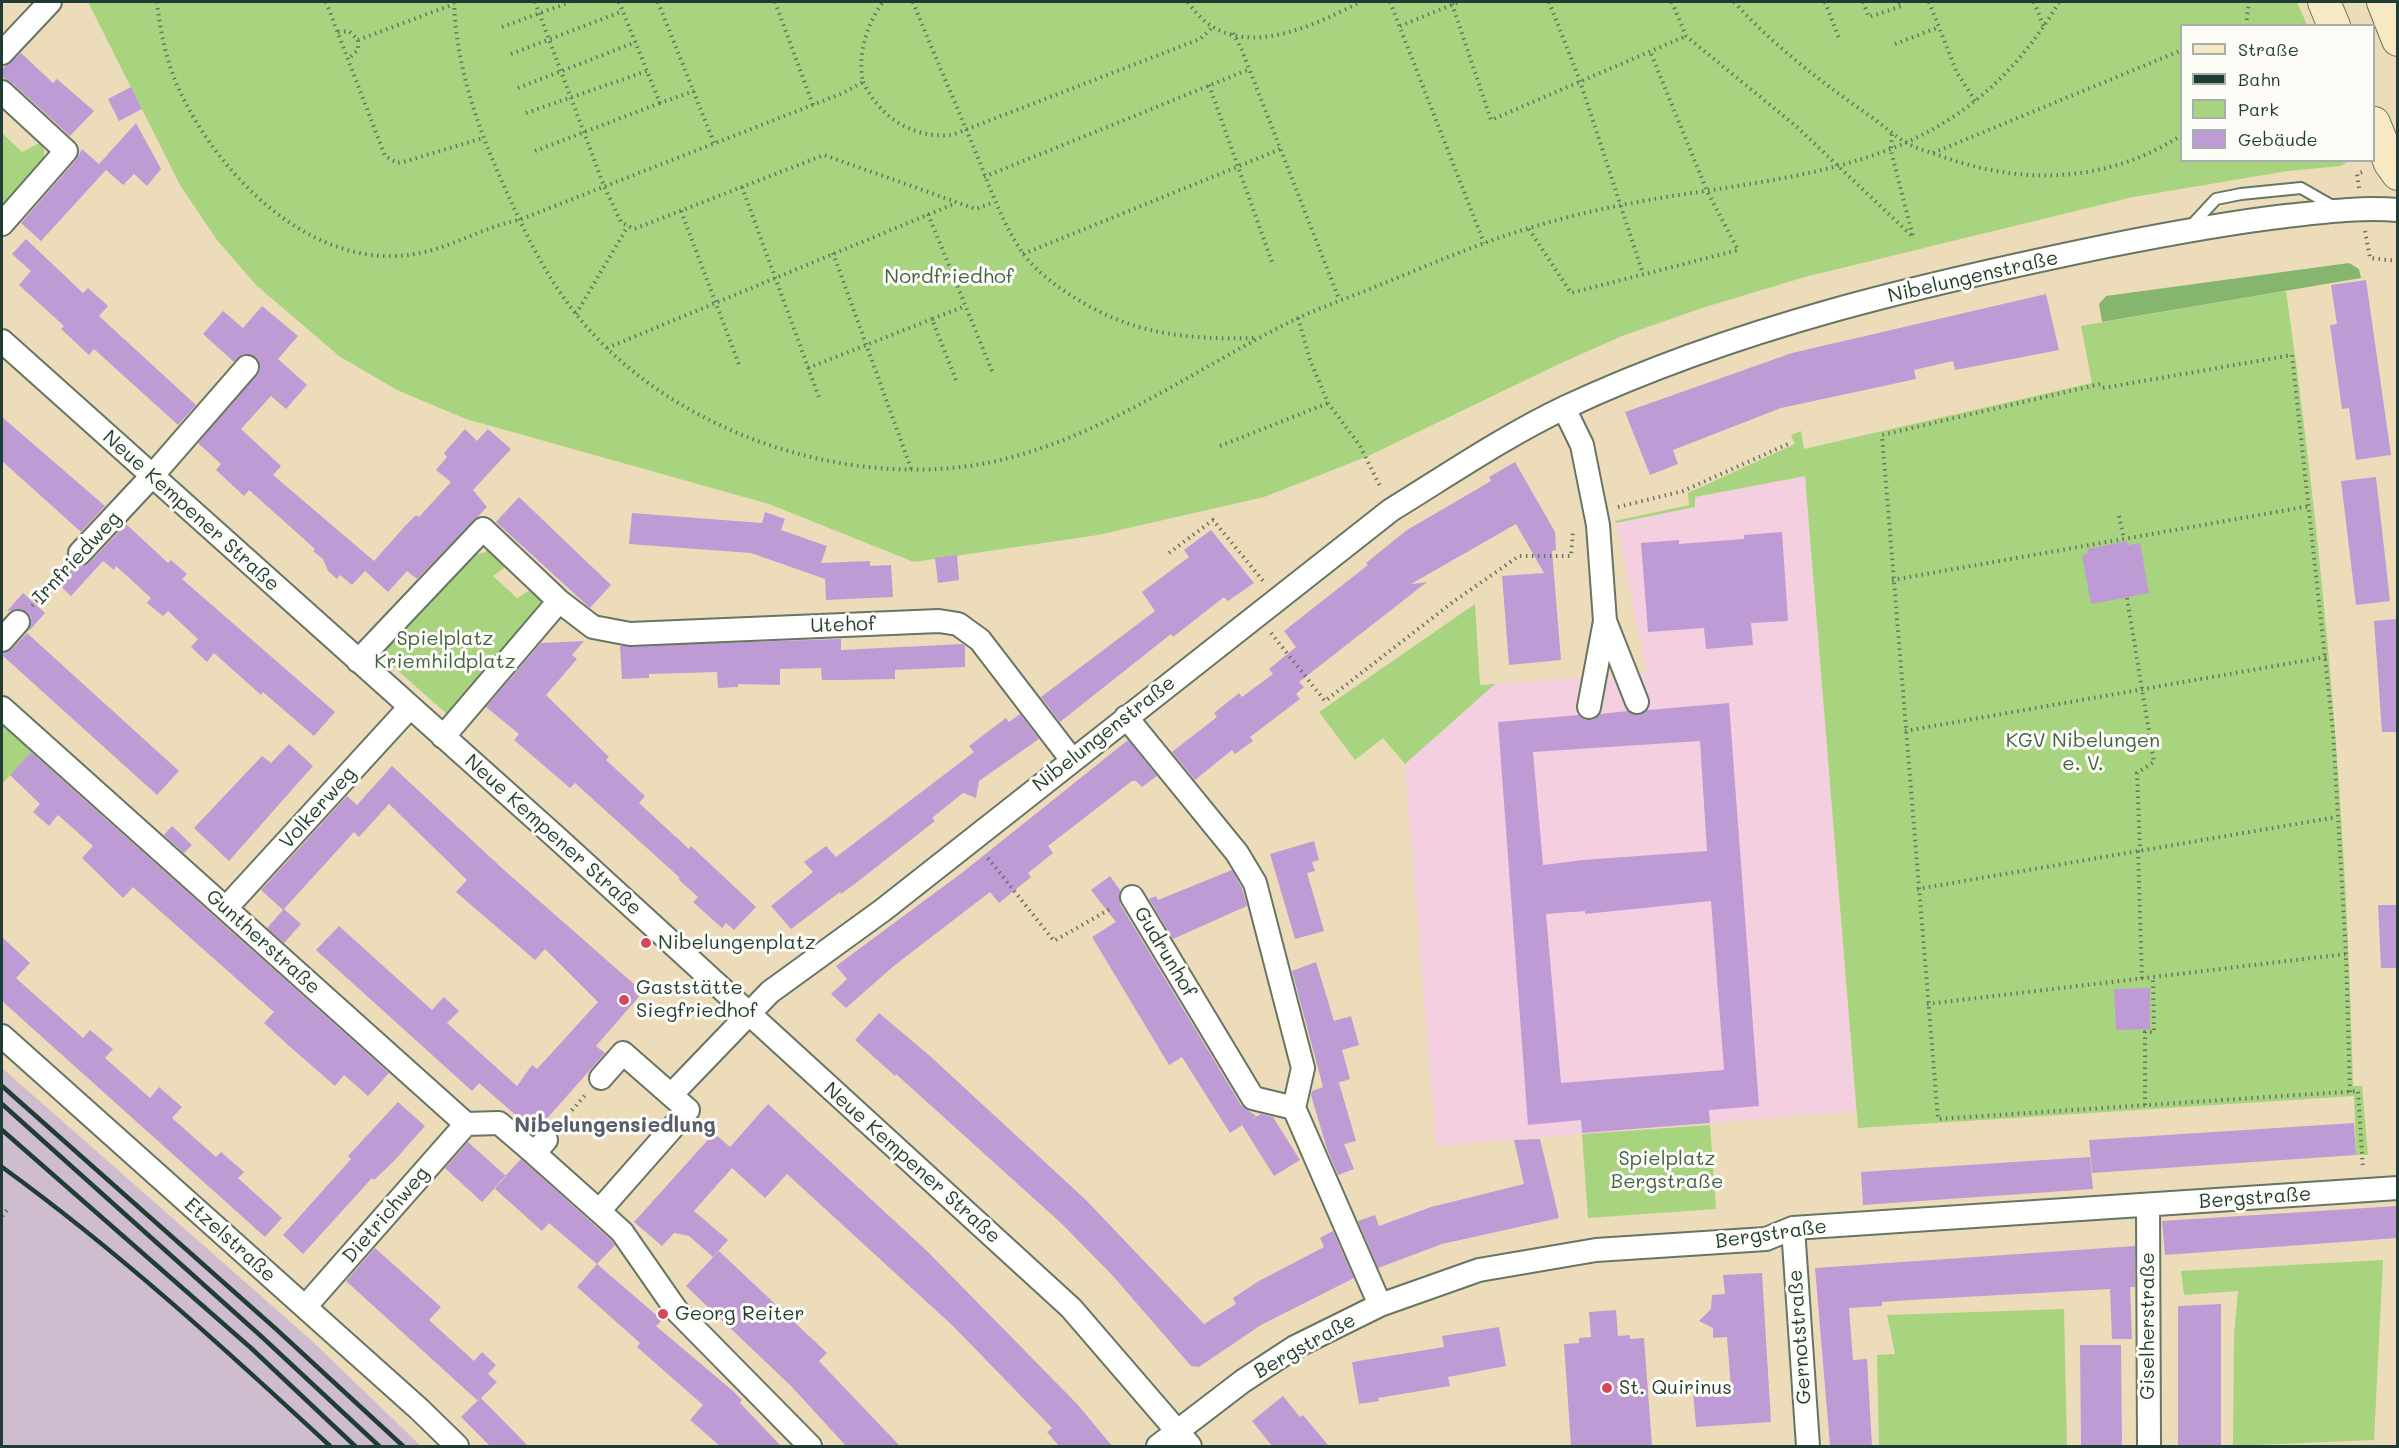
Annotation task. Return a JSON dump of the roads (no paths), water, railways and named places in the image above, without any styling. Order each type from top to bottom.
[{"type":"street","points":[[2,53],[50,2]]},
{"type":"street","points":[[2324,2],[2333,24]]},
{"type":"street","points":[[2383,2],[2397,40]]},
{"type":"street","points":[[2,92],[66,151],[2,224]]},
{"type":"street","points":[[2375,128],[2397,174]]},
{"type":"street","name":"Nibelungenstraße","points":[[671,1095],[770,992],[883,910],[1391,510],[1482,454],[1564,408],[1672,361],[1806,317],[2039,260],[2188,230],[2362,207],[2397,210]]},
{"type":"street","name":"Neue Kempener Straße","points":[[2,341],[410,707],[1071,1308],[1183,1439]]},
{"type":"street","name":"Irnfriedweg","points":[[80,553],[152,476],[247,367]]},
{"type":"street","points":[[1564,408],[1582,445],[1594,510],[1605,621],[1637,702]]},
{"type":"street","name":"Utehof","points":[[358,661],[483,529],[559,601],[593,627],[630,634],[939,621],[958,624],[980,640],[1072,759]]},
{"type":"street","points":[[443,737],[559,601]]},
{"type":"street","points":[[1589,707],[1605,621]]},
{"type":"street","name":"Irnfriedweg","points":[[2,640],[18,622]]},
{"type":"street","name":"Volkerweg","points":[[226,908],[410,707]]},
{"type":"street","name":"Guntherstraße","points":[[2,708],[466,1124]]},
{"type":"street","points":[[1126,717],[1237,853],[1255,883],[1303,1068],[1294,1108],[1380,1305]]},
{"type":"street","name":"Gudrunhof","points":[[1132,897],[1253,1098],[1294,1108]]},
{"type":"street","name":"Etzelstraße","points":[[2,1036],[457,1446]]},
{"type":"street","points":[[599,1211],[688,1110],[623,1053],[601,1078]]},
{"type":"street","points":[[466,1124],[499,1123],[540,1147],[599,1211],[622,1232],[677,1311],[810,1446]]},
{"type":"street","name":"Dietrichweg","points":[[305,1307],[466,1124]]},
{"type":"street","name":"Bergstraße","points":[[1158,1446],[1183,1439],[1244,1381],[1295,1347],[1380,1305],[1479,1270],[1596,1250],[1766,1239],[1793,1228],[2397,1188]]},
{"type":"street","name":"Giselherstraße","points":[[2148,1205],[2149,1446]]},
{"type":"street","name":"Gernotstraße","points":[[1793,1228],[1808,1446]]},
{"type":"railway","points":[[2,1086],[276,1329],[403,1446]]},
{"type":"railway","points":[[2,1104],[262,1337],[379,1446]]},
{"type":"railway","points":[[2,1130],[251,1348],[355,1446]]},
{"type":"railway","points":[[2,1167],[129,1267],[211,1337],[330,1446]]},
{"type":"place","name":"Nibelungenplatz","points":[[646,943]]},
{"type":"place","name":"Gaststätte Siegfriedhof","points":[[624,1000]]},
{"type":"place","name":"Georg Reiter","points":[[663,1314]]},
{"type":"place","name":"St. Quirinus","points":[[1607,1388]]},
{"type":"district","name":"Nibelungensiedlung","points":[[615,1126]]},
{"type":"park label","name":"Nordfriedhof","points":[[949,277]]},
{"type":"park label","name":"Spielplatz Kriemhildplatz","points":[[445,650]]},
{"type":"park label","name":"KGV Nibelungen e. V.","points":[[2083,752]]},
{"type":"park label","name":"Spielplatz Bergstraße","points":[[1667,1170]]}]
